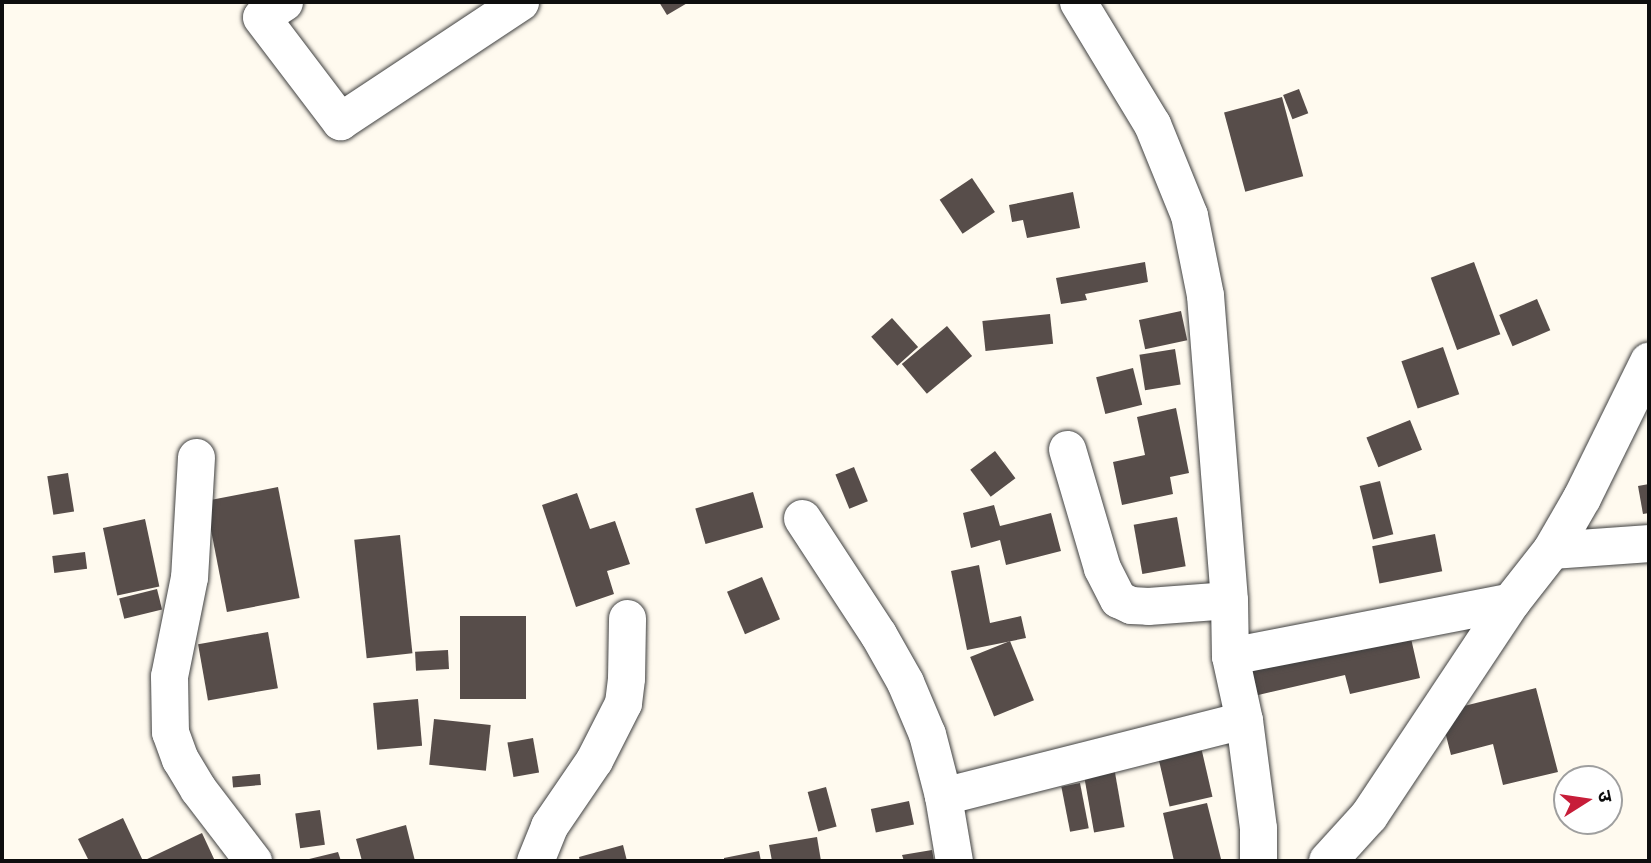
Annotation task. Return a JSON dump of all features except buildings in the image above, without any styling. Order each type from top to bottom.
[{"type":"street","points":[[284,2],[261,17],[340,121],[520,2]]},
{"type":"street","points":[[1078,2],[1152,124],[1189,215],[1205,295],[1229,600],[1230,656],[1244,720],[1258,828],[1258,861]]},
{"type":"street","points":[[1328,861],[1369,816],[1512,601],[1552,550],[1583,498],[1649,362]]},
{"type":"street","points":[[1068,449],[1102,568],[1118,599],[1131,605],[1148,606],[1229,600]]},
{"type":"street","points":[[196,457],[189,577],[169,676],[170,732],[180,759],[198,789],[253,861]]},
{"type":"street","points":[[802,518],[878,634],[905,682],[927,733],[943,796],[954,861]]},
{"type":"street","points":[[1552,550],[1649,543]]},
{"type":"street","points":[[1230,656],[1512,601]]},
{"type":"street","points":[[535,861],[549,826],[594,760],[623,703],[627,618]]},
{"type":"street","points":[[943,796],[1244,720]]}]
